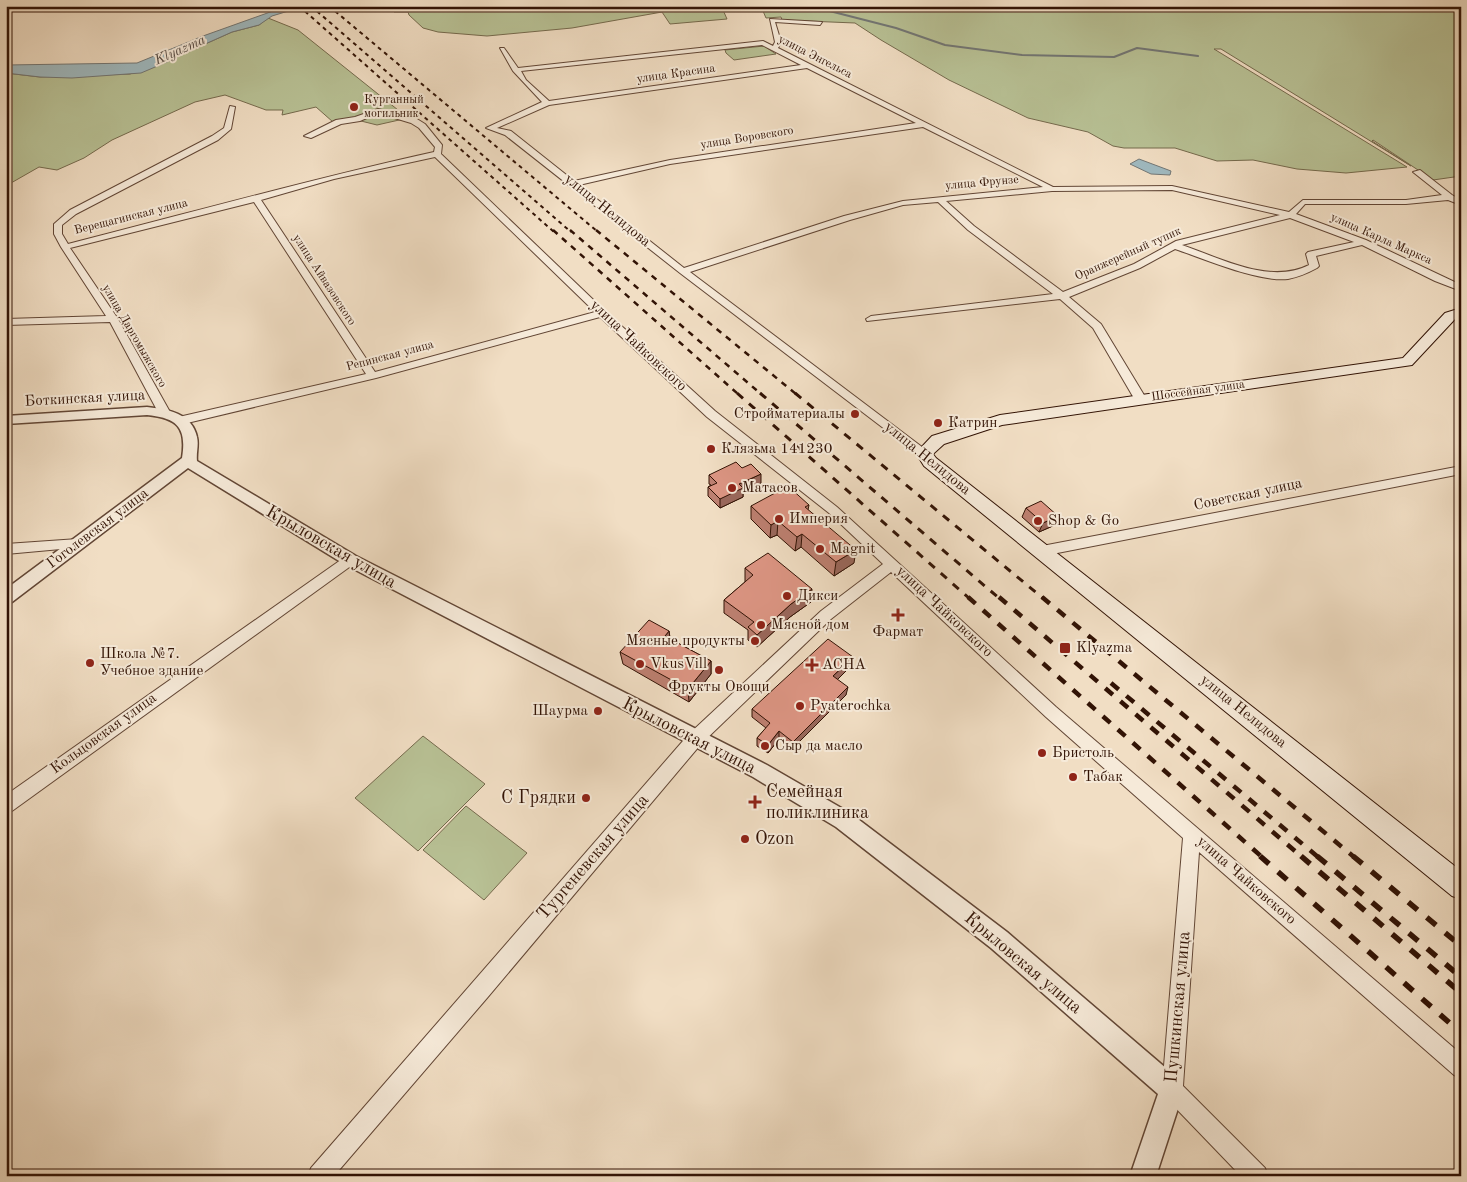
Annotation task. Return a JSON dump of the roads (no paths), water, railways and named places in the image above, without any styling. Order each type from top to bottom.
[{"type":"main road","name":"Шоссейная улица","points":[[924,453],[938,440],[1000,420],[1407,362],[1450,316],[1461,312]]},
{"type":"main road","name":"улица Нелидова","points":[[924,453],[930,462],[1461,887]]},
{"type":"street","points":[[775,49],[778,42],[772,20],[820,22]]},
{"type":"street","name":"улица Энгельса","points":[[514,70],[763,43],[1052,189]]},
{"type":"street","points":[[502,49],[514,70],[547,103]]},
{"type":"street","name":"улица Красина","points":[[547,103],[807,66]]},
{"type":"street","name":"улица Нелидова","points":[[547,103],[490,128],[508,133],[683,271],[924,453]]},
{"type":"street","name":"Верещагинская улица","points":[[232,107],[227,130],[73,212],[58,224],[58,234],[65,247],[256,199],[332,177],[437,154]]},
{"type":"street","name":"улица Чайковского","points":[[308,136],[339,122],[356,119],[378,111],[414,121],[422,126],[439,147],[437,154],[602,313],[711,414],[833,510],[1051,712],[1461,1068]]},
{"type":"street","name":"улица Воровского","points":[[574,184],[670,162],[924,124]]},
{"type":"street","points":[[1417,172],[1449,197],[1461,203]]},
{"type":"street","name":"улица Фрунзе","points":[[683,271],[847,218],[903,203],[1052,189],[1172,188],[1291,215]]},
{"type":"street","name":"Оранжерейный тупик","points":[[871,319],[1062,296],[1137,266],[1174,245],[1291,215],[1303,202],[1406,202],[1449,197]]},
{"type":"street","name":"улица Айвазовского","points":[[256,199],[372,376]]},
{"type":"street","points":[[940,200],[971,228],[1062,296],[1097,326],[1141,400]]},
{"type":"street","name":"улица Карла Маркса","points":[[1291,215],[1362,242],[1438,279],[1461,288]]},
{"type":"street","points":[[1174,245],[1267,275],[1286,277],[1305,272],[1314,266],[1311,254],[1362,242]]},
{"type":"street","name":"улица Даргомыжского","points":[[65,247],[113,319],[164,412]]},
{"type":"street","points":[[1438,279],[1461,280]]},
{"type":"street","name":"Репинская улица","points":[[183,420],[372,376],[602,313]]},
{"type":"street","points":[[6,322],[113,319]]},
{"type":"street","name":"Боткинская улица","points":[[6,420],[147,411],[164,412],[183,420]]},
{"type":"street","points":[[183,420],[189,430],[191,442],[189,460]]},
{"type":"street","name":"Гоголевская улица","points":[[6,598],[189,460]]},
{"type":"street","name":"Крыловская улица","points":[[189,460],[192,464],[350,560],[760,771],[843,820],[998,940],[1172,1090],[1257,1176]]},
{"type":"street","name":"Советская улица","points":[[1042,551],[1146,533],[1288,503],[1461,470]]},
{"type":"street","points":[[6,550],[78,544]]},
{"type":"street","name":"Кольцовская улица","points":[[6,805],[350,560]]},
{"type":"street","name":"Тургеневская улица","points":[[319,1176],[695,739],[826,615],[892,564]]},
{"type":"street","name":"Пушкинская улица","points":[[1143,1176],[1172,1090],[1192,835]]},
{"type":"water","points":[[287,6],[305,6],[272,16],[259,25],[232,32],[194,49],[183,51],[174,59],[141,73],[72,78],[6,73],[6,65],[137,63],[203,36]]},
{"type":"water","points":[[1139,159],[1171,171],[1170,175],[1151,174],[1130,164]]},
{"type":"waterway","points":[[810,6],[896,28],[945,45],[1022,55],[1114,57],[1137,48],[1198,56]]},
{"type":"railway","points":[[299,6],[554,232]]},
{"type":"railway","points":[[311,6],[571,232]]},
{"type":"railway","points":[[329,6],[598,232]]},
{"type":"railway","points":[[553,230],[738,394]]},
{"type":"railway","points":[[570,230],[761,394]]},
{"type":"railway","points":[[596,230],[796,394]]},
{"type":"railway","points":[[737,393],[970,599]]},
{"type":"railway","points":[[760,393],[1000,599]]},
{"type":"railway","points":[[795,393],[1044,599]]},
{"type":"railway","points":[[968,597],[1262,857]]},
{"type":"railway","points":[[999,597],[1302,857]]},
{"type":"railway","points":[[1042,597],[1354,857]]},
{"type":"railway","points":[[1111,683],[1318,857]]},
{"type":"railway","points":[[1260,856],[1461,1033]]},
{"type":"railway","points":[[1301,856],[1461,993]]},
{"type":"railway","points":[[1317,856],[1461,977]]},
{"type":"railway","points":[[1353,856],[1461,946]]},
{"type":"place","name":"Курганный могильник","points":[[354,107]]},
{"type":"place","name":"Стройматериалы","points":[[855,414]]},
{"type":"place","name":"Катрин","points":[[938,423]]},
{"type":"place","name":"Клязьма 141230","points":[[711,449]]},
{"type":"place","name":"Матасов","points":[[732,488]]},
{"type":"place","name":"Империя","points":[[779,519]]},
{"type":"place","name":"Shop & Go","points":[[1038,521]]},
{"type":"place","name":"Magnit","points":[[820,549]]},
{"type":"place","name":"Дикси","points":[[787,596]]},
{"type":"place","name":"Фармат","points":[[898,615]]},
{"type":"place","name":"Мясной дом","points":[[761,625]]},
{"type":"place","name":"Мясные продукты","points":[[755,641]]},
{"type":"place","name":"Klyazma","points":[[1065,648]]},
{"type":"place","name":"Школа №7. Учебное здание","points":[[90,663]]},
{"type":"place","name":"VkusVill","points":[[640,664]]},
{"type":"place","name":"АСНА","points":[[812,665]]},
{"type":"place","name":"Фрукты Овощи","points":[[719,670]]},
{"type":"place","name":"Pyaterochka","points":[[800,706]]},
{"type":"place","name":"Шаурма","points":[[598,711]]},
{"type":"place","name":"Сыр да масло","points":[[765,746]]},
{"type":"place","name":"Бристоль","points":[[1042,753]]},
{"type":"place","name":"Табак","points":[[1073,777]]},
{"type":"place","name":"С Грядки","points":[[586,798]]},
{"type":"place","name":"Семейная поликлиника","points":[[755,802]]},
{"type":"place","name":"Ozon","points":[[745,839]]}]
